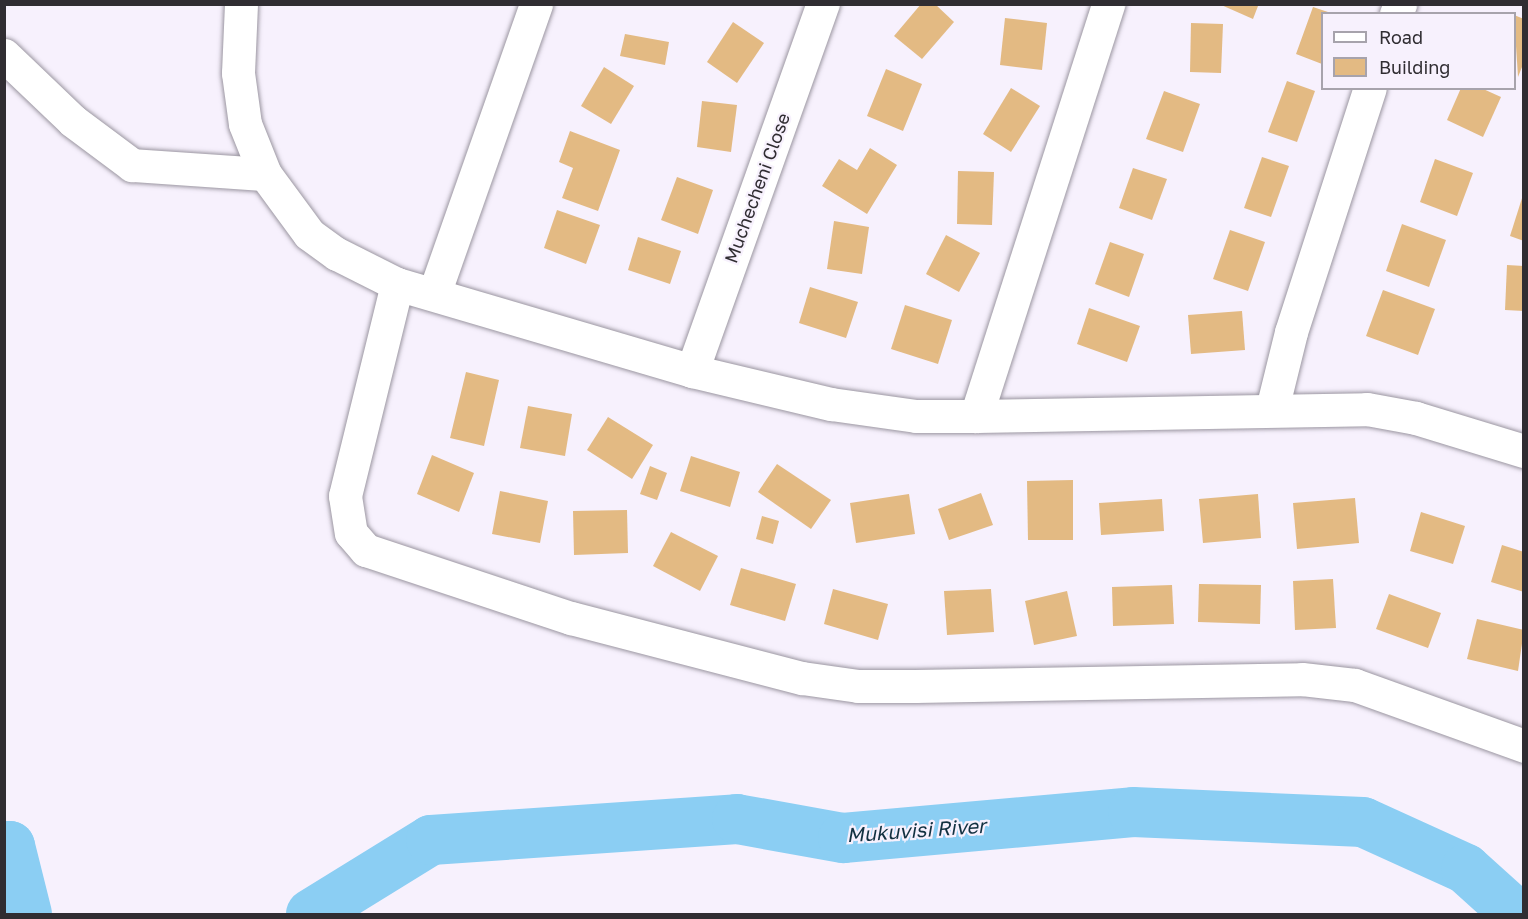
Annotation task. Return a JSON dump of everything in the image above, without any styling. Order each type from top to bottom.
[{"type":"street","points":[[241,4],[238,72],[245,124],[266,174],[309,234],[337,254],[397,284],[692,371],[831,404],[916,416],[1367,409],[1416,418],[1524,452]]},
{"type":"street","points":[[434,294],[536,4]]},
{"type":"street","name":"Muchecheni Close","points":[[692,371],[823,4]]},
{"type":"street","points":[[976,416],[1108,4]]},
{"type":"street","points":[[4,55],[73,121],[132,165],[266,174]]},
{"type":"street","points":[[1272,409],[1291,332],[1369,90]]},
{"type":"street","points":[[397,284],[345,496],[351,533],[366,550],[571,618],[802,678],[858,686],[1302,679],[1355,685],[1524,746]]},
{"type":"building","points":[[921,4],[935,4],[954,22],[922,59],[894,36]]},
{"type":"building","points":[[1219,4],[1252,4],[1258,6],[1253,19]]},
{"type":"building","points":[[1313,7],[1328,12],[1321,12],[1321,64],[1296,54]]},
{"type":"building","points":[[1516,16],[1524,19],[1524,62],[1518,77]]},
{"type":"building","points":[[1005,18],[1047,23],[1042,70],[1000,65]]},
{"type":"building","points":[[733,22],[764,43],[737,83],[707,62]]},
{"type":"building","points":[[1191,23],[1223,24],[1221,73],[1190,72]]},
{"type":"building","points":[[625,34],[669,42],[665,65],[620,56]]},
{"type":"building","points":[[604,67],[634,86],[611,124],[581,106]]},
{"type":"building","points":[[886,69],[922,84],[903,131],[867,116]]},
{"type":"building","points":[[1287,81],[1315,91],[1297,142],[1268,132]]},
{"type":"building","points":[[1011,88],[1040,106],[1011,152],[983,134]]},
{"type":"building","points":[[1460,90],[1485,90],[1501,97],[1483,137],[1447,120]]},
{"type":"building","points":[[1164,91],[1200,104],[1183,152],[1146,139]]},
{"type":"building","points":[[702,101],[737,105],[731,152],[697,147]]},
{"type":"building","points":[[570,131],[620,150],[598,211],[562,198],[573,168],[559,162]]},
{"type":"building","points":[[870,148],[897,165],[867,214],[822,186],[839,159],[857,170]]},
{"type":"building","points":[[1262,157],[1289,166],[1271,217],[1244,208]]},
{"type":"building","points":[[1435,159],[1473,173],[1457,216],[1420,202]]},
{"type":"building","points":[[1133,168],[1167,179],[1152,220],[1119,208]]},
{"type":"building","points":[[958,171],[994,172],[992,225],[957,224]]},
{"type":"building","points":[[677,177],[713,190],[698,234],[661,220]]},
{"type":"building","points":[[1524,195],[1524,241],[1510,236]]},
{"type":"building","points":[[557,210],[600,225],[586,264],[544,248]]},
{"type":"building","points":[[834,221],[869,227],[862,274],[827,269]]},
{"type":"building","points":[[1402,224],[1446,240],[1429,287],[1386,271]]},
{"type":"building","points":[[1230,230],[1265,242],[1248,291],[1213,279]]},
{"type":"building","points":[[946,235],[980,253],[959,292],[926,274]]},
{"type":"building","points":[[638,237],[681,251],[670,284],[628,270]]},
{"type":"building","points":[[1110,242],[1144,254],[1129,297],[1095,284]]},
{"type":"building","points":[[1507,265],[1524,266],[1524,311],[1505,310]]},
{"type":"building","points":[[810,287],[858,302],[846,338],[799,323]]},
{"type":"building","points":[[1383,290],[1435,309],[1418,355],[1366,336]]},
{"type":"building","points":[[905,305],[952,320],[938,364],[891,349]]},
{"type":"building","points":[[1089,308],[1140,326],[1127,362],[1077,344]]},
{"type":"building","points":[[1242,311],[1245,350],[1191,354],[1188,315]]},
{"type":"building","points":[[466,372],[499,380],[484,446],[450,438]]},
{"type":"building","points":[[528,406],[572,414],[565,456],[520,448]]},
{"type":"building","points":[[608,417],[653,445],[632,479],[587,450]]},
{"type":"building","points":[[432,455],[474,473],[459,512],[417,494]]},
{"type":"building","points":[[691,456],[740,472],[730,507],[680,491]]},
{"type":"building","points":[[777,464],[831,500],[811,529],[758,492]]},
{"type":"building","points":[[650,466],[667,473],[657,500],[640,494]]},
{"type":"building","points":[[1073,480],[1073,540],[1028,540],[1027,481]]},
{"type":"building","points":[[500,491],[548,501],[540,543],[492,534]]},
{"type":"building","points":[[981,493],[993,525],[949,540],[938,509]]},
{"type":"building","points":[[909,494],[915,534],[856,543],[850,503]]},
{"type":"building","points":[[1258,494],[1261,538],[1203,543],[1199,499]]},
{"type":"building","points":[[1355,498],[1359,543],[1297,549],[1293,503]]},
{"type":"building","points":[[1162,499],[1164,531],[1101,535],[1099,503]]},
{"type":"building","points":[[627,510],[628,553],[574,555],[573,511]]},
{"type":"building","points":[[1421,512],[1465,526],[1453,564],[1410,551]]},
{"type":"building","points":[[762,516],[779,521],[773,544],[756,539]]},
{"type":"building","points":[[671,532],[718,556],[700,591],[653,566]]},
{"type":"building","points":[[1502,545],[1524,552],[1524,592],[1491,582]]},
{"type":"building","points":[[741,568],[796,584],[785,621],[730,605]]},
{"type":"building","points":[[1333,579],[1336,628],[1295,630],[1293,581]]},
{"type":"building","points":[[1199,584],[1261,585],[1260,624],[1198,622]]},
{"type":"building","points":[[1172,585],[1174,624],[1113,626],[1112,587]]},
{"type":"building","points":[[833,589],[888,604],[878,640],[824,624]]},
{"type":"building","points":[[991,589],[994,632],[947,635],[944,591]]},
{"type":"building","points":[[1067,591],[1077,636],[1034,645],[1025,601]]},
{"type":"building","points":[[1389,594],[1441,613],[1428,648],[1376,629]]},
{"type":"building","points":[[1477,619],[1524,630],[1518,671],[1467,659]]},
{"type":"waterway","name":"Mukuvisi River","points":[[311,914],[431,840],[737,819],[843,838],[1133,812],[1363,822],[1466,869],[1516,914]]},
{"type":"waterway","name":"Mukuvisi River","points":[[4,846],[10,846],[27,914]]}]
